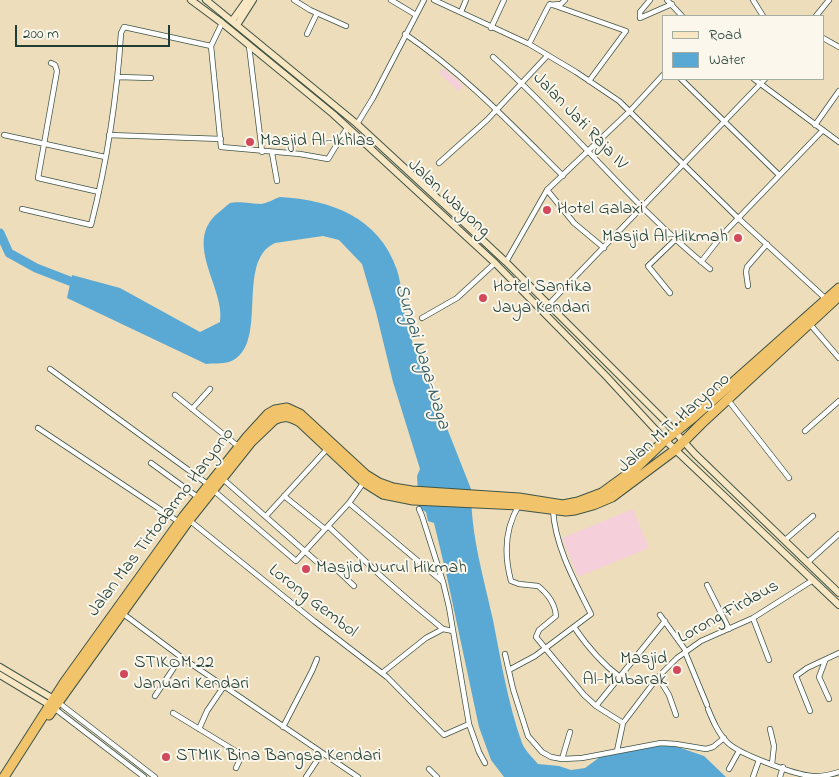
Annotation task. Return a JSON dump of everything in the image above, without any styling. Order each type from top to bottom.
[{"type":"highway","name":"Jalan M.T. Haryono","points":[[412,496],[474,499],[519,498],[563,504],[592,498],[613,486],[635,469],[675,431],[694,417],[839,288]]},
{"type":"highway","name":"Jalan M.T. Haryono","points":[[474,499],[554,510],[575,510],[612,497],[675,450],[809,322],[839,296]]},
{"type":"highway","name":"Jalan Mas Tirtodarmo Haryono","points":[[184,519],[211,488],[239,448],[268,414],[282,408],[294,410],[300,414],[364,482],[383,494],[412,496]]},
{"type":"highway","name":"Jalan Mas Tirtodarmo Haryono","points":[[54,703],[199,498],[223,479],[251,442],[279,417],[293,418],[379,483],[412,496]]},
{"type":"highway","points":[[4,777],[54,703]]},
{"type":"highway","points":[[11,777],[54,703]]},
{"type":"main road","name":"Jalan Wayong","points":[[191,0],[222,23],[347,128],[495,263],[613,383],[675,450],[839,605]]},
{"type":"main road","name":"Jalan Wayong","points":[[206,0],[236,21],[357,124],[506,262],[675,431],[695,454],[839,593]]},
{"type":"main road","points":[[236,21],[247,0]]},
{"type":"main road","points":[[236,21],[254,0]]},
{"type":"main road","points":[[827,593],[833,587]]},
{"type":"main road","points":[[0,667],[54,703]]},
{"type":"main road","points":[[0,675],[54,703]]},
{"type":"street","points":[[294,0],[316,13],[346,26]]},
{"type":"street","points":[[391,0],[416,15]]},
{"type":"street","points":[[357,124],[373,98],[424,0]]},
{"type":"street","points":[[434,0],[529,44],[605,91],[630,111],[737,217],[826,298]]},
{"type":"street","points":[[461,12],[466,0]]},
{"type":"street","points":[[491,28],[504,0]]},
{"type":"street","points":[[550,4],[561,4],[565,0]]},
{"type":"street","points":[[650,0],[640,12],[640,18],[672,4]]},
{"type":"street","points":[[666,0],[681,15]]},
{"type":"street","points":[[754,0],[762,15]]},
{"type":"street","points":[[817,15],[829,0]]},
{"type":"street","points":[[529,44],[550,4]]},
{"type":"street","points":[[550,4],[626,31],[589,80]]},
{"type":"street","points":[[307,34],[316,13]]},
{"type":"street","points":[[222,23],[211,46],[221,147],[300,154],[328,159],[347,128]]},
{"type":"street","points":[[22,209],[90,225],[99,192],[109,135],[118,77],[121,33],[124,27],[211,46]]},
{"type":"street","points":[[405,34],[434,53],[496,109],[562,176]]},
{"type":"street","points":[[824,39],[839,48]]},
{"type":"street","points":[[250,46],[262,152]]},
{"type":"street","points":[[439,164],[523,84],[547,56]]},
{"type":"street","name":"Jalan Jati Raja IV","points":[[493,57],[523,84],[643,207],[710,269]]},
{"type":"street","points":[[51,63],[55,65],[57,71],[38,178],[99,192]]},
{"type":"street","points":[[506,262],[547,190],[630,111],[662,76]]},
{"type":"street","points":[[118,77],[151,78]]},
{"type":"street","points":[[682,80],[779,175]]},
{"type":"street","points":[[755,80],[839,142]]},
{"type":"street","points":[[548,305],[764,80]]},
{"type":"street","points":[[815,125],[839,91]]},
{"type":"street","points":[[701,262],[737,217],[823,130]]},
{"type":"street","points":[[4,135],[105,156]]},
{"type":"street","points":[[109,135],[221,139]]},
{"type":"street","points":[[272,153],[277,181]]},
{"type":"street","points":[[547,190],[574,223],[604,248]]},
{"type":"street","points":[[670,293],[648,266],[676,239]]},
{"type":"street","points":[[748,286],[747,267],[767,244]]},
{"type":"street","points":[[422,318],[457,298],[495,263]]},
{"type":"street","points":[[809,322],[839,358]]},
{"type":"street","points":[[50,369],[211,488],[294,561],[298,560],[349,503],[364,482]]},
{"type":"street","points":[[192,409],[210,389]]},
{"type":"street","points":[[174,395],[239,448]]},
{"type":"street","points":[[728,400],[789,478]]},
{"type":"street","points":[[806,431],[839,401]]},
{"type":"street","name":"Lorong Gembol","points":[[38,428],[184,519],[382,673],[444,735],[468,724]]},
{"type":"street","points":[[266,516],[330,446]]},
{"type":"street","points":[[151,463],[199,498]]},
{"type":"street","points":[[223,479],[305,552],[326,568],[334,568],[354,586]]},
{"type":"street","points":[[284,496],[326,528],[443,629],[453,631]]},
{"type":"street","points":[[349,503],[443,582]]},
{"type":"street","points":[[519,505],[512,516],[506,544],[511,581],[538,586],[555,606],[555,618],[539,630],[536,635],[545,649],[596,706],[623,723]]},
{"type":"street","points":[[418,509],[422,516],[443,582],[468,724],[485,763]]},
{"type":"street","points":[[509,670],[545,649],[591,614],[562,551],[554,520],[554,510]]},
{"type":"street","points":[[785,540],[813,516]]},
{"type":"street","points":[[808,562],[839,534]]},
{"type":"street","name":"Lorong Firdaus","points":[[617,751],[623,723],[658,677],[685,652],[700,641],[752,618],[813,580]]},
{"type":"street","points":[[833,587],[839,582]]},
{"type":"street","points":[[708,585],[729,629]]},
{"type":"street","points":[[120,612],[181,657],[358,777]]},
{"type":"street","points":[[660,615],[685,652],[707,707],[727,743],[759,760],[805,776],[826,776],[839,772]]},
{"type":"street","points":[[752,618],[769,660]]},
{"type":"street","points":[[596,706],[665,621]]},
{"type":"street","points":[[574,627],[589,648],[608,668],[620,677]]},
{"type":"street","points":[[382,673],[426,638],[443,629]]},
{"type":"street","points":[[810,711],[796,676],[806,668],[839,653]]},
{"type":"street","points":[[505,654],[513,689],[528,736],[542,752],[551,758],[582,758],[661,743],[706,749],[714,747],[724,738]]},
{"type":"street","points":[[155,696],[181,657]]},
{"type":"street","points":[[283,727],[317,659]]},
{"type":"street","points":[[825,661],[819,677],[829,699]]},
{"type":"street","points":[[658,677],[670,695],[676,715]]},
{"type":"street","points":[[199,729],[207,711],[224,686]]},
{"type":"street","points":[[54,703],[144,777]]},
{"type":"street","points":[[54,703],[155,777]]},
{"type":"street","points":[[173,712],[242,754],[236,768]]},
{"type":"street","points":[[770,729],[774,746],[772,764]]},
{"type":"street","points":[[562,759],[570,732]]},
{"type":"street","points":[[729,769],[739,751]]},
{"type":"street","points":[[306,777],[322,753]]},
{"type":"street","points":[[753,777],[759,760]]},
{"type":"street","points":[[780,777],[783,767]]},
{"type":"street","points":[[429,770],[437,777]]},
{"type":"shaded area","points":[[443,68],[464,86],[458,91],[439,73]]},
{"type":"shaded area","points":[[633,509],[649,548],[578,577],[562,538]]},
{"type":"water","points":[[280,197],[317,202],[335,207],[351,215],[366,224],[389,252],[399,277],[408,330],[471,489],[475,539],[505,682],[517,728],[527,752],[538,764],[559,766],[571,770],[585,768],[600,757],[617,753],[652,746],[675,746],[704,756],[726,777],[504,777],[491,760],[479,727],[434,523],[428,521],[426,512],[419,508],[417,476],[420,469],[393,382],[362,264],[339,240],[323,236],[275,243],[263,253],[256,267],[248,340],[241,353],[226,363],[206,364],[67,298],[72,275],[120,288],[200,332],[220,322],[217,295],[204,252],[204,238],[208,225],[230,203],[261,204]]},
{"type":"waterway","name":"Sungai Naga-Naga","points":[[0,233],[9,253],[36,268],[80,285]]},
{"type":"place","name":"Masjid Al-Ikhlas","points":[[250,142]]},
{"type":"place","name":"Hotel Galaxi","points":[[547,210]]},
{"type":"place","name":"Masjid Al-Hikmah","points":[[738,238]]},
{"type":"place","name":"Hotel Santika Jaya Kendari","points":[[483,298]]},
{"type":"place","name":"Masjid Nurul Hikmah","points":[[306,569]]},
{"type":"place","name":"Masjid Al-Mubarak","points":[[677,670]]},
{"type":"place","name":"STIKOM 22 Januari Kendari","points":[[124,674]]},
{"type":"place","name":"STMIK Bina Bangsa Kendari","points":[[166,757]]}]
